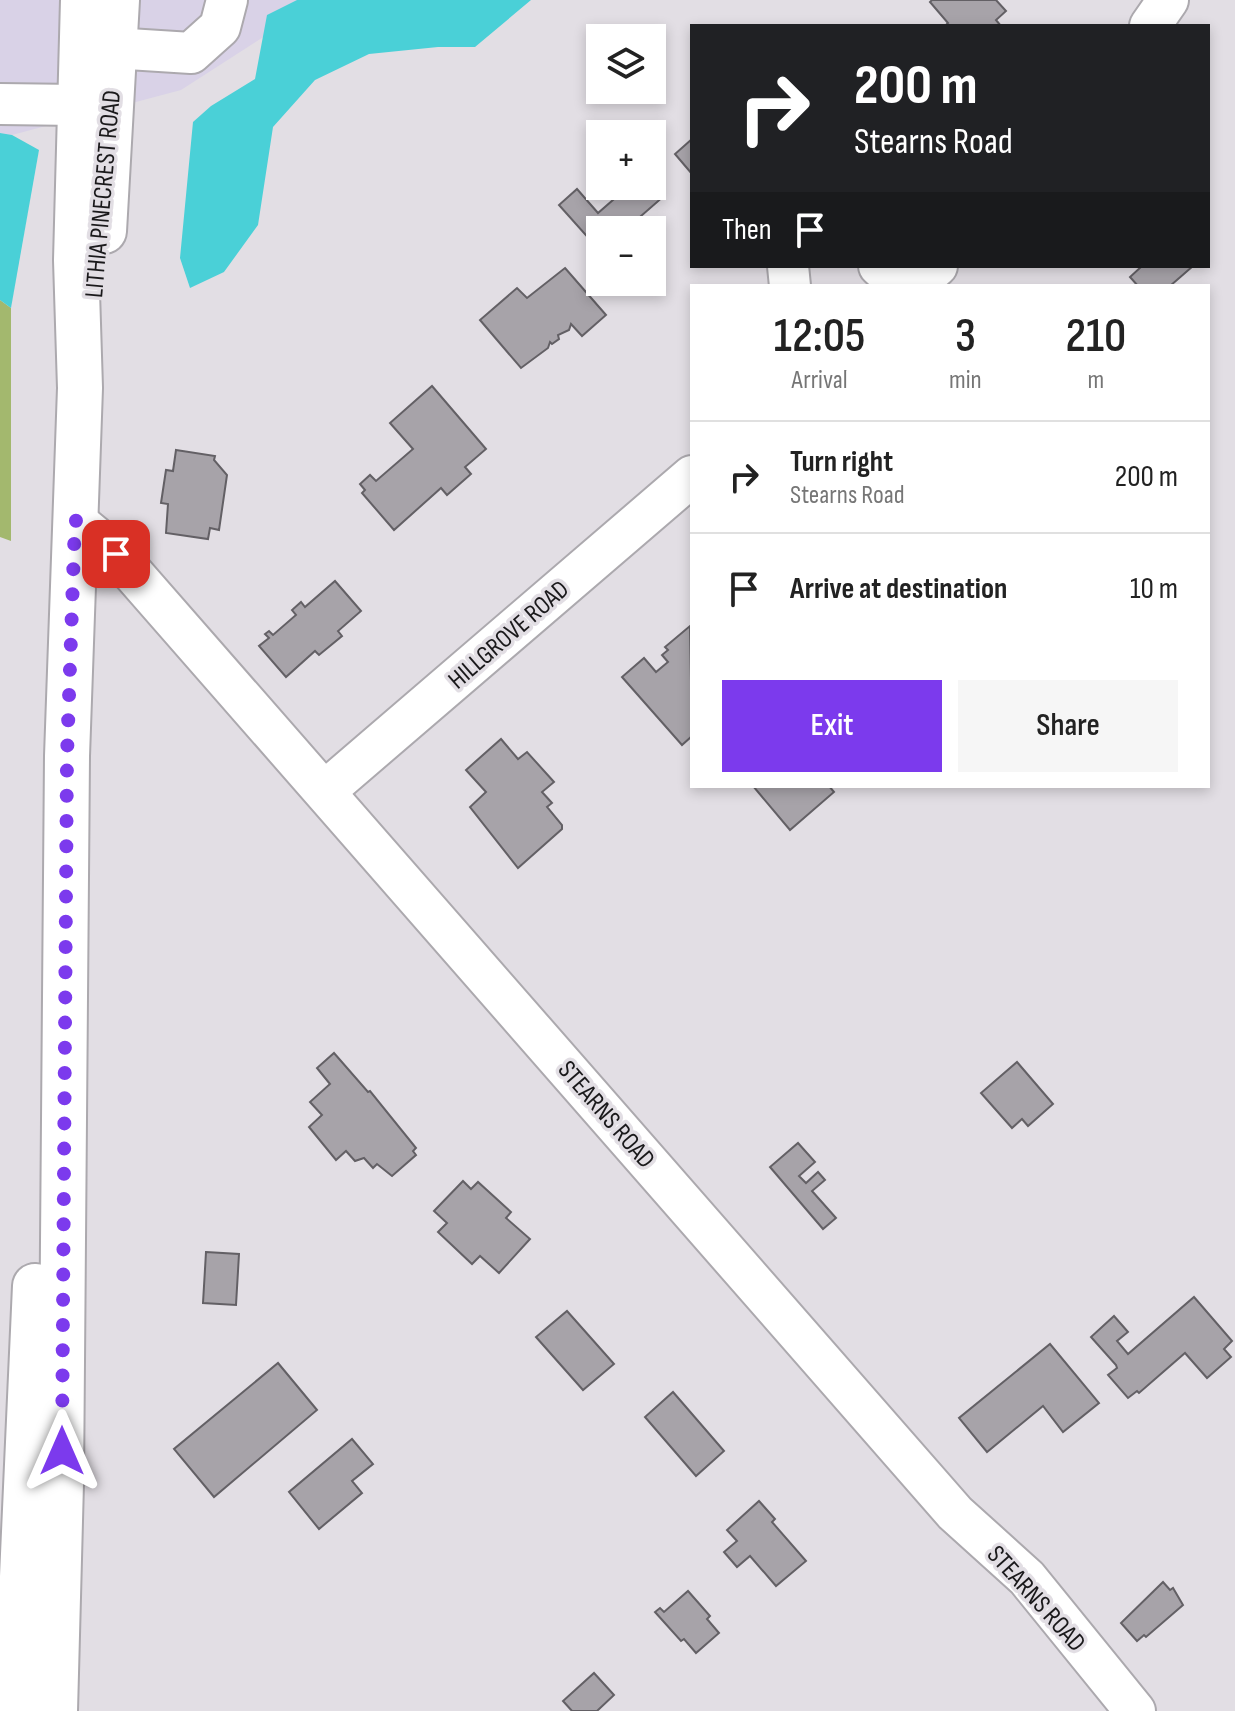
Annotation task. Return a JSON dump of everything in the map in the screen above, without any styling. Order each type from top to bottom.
[{"type":"main road","name":"LITHIA PINECREST ROAD","points":[[80,388],[105,222],[98,47],[83,0]]},
{"type":"main road","name":"LITHIA PINECREST ROAD","points":[[16,1711],[17,1583],[45,1071],[67,756],[80,388],[76,260],[78,105],[117,0]]},
{"type":"main road","name":"LITHIA PINECREST ROAD","points":[[17,1583],[55,1711]]},
{"type":"street","points":[[98,47],[191,53],[220,27],[227,0]]},
{"type":"street","points":[[1151,24],[1168,0]]},
{"type":"street","points":[[0,104],[78,105]]},
{"type":"street","points":[[881,268],[899,284]]},
{"type":"street","points":[[916,284],[935,268]]},
{"type":"street","name":"HILLGROVE ROAD","points":[[325,791],[690,478]]},
{"type":"street","name":"STEARNS ROAD","points":[[75,520],[116,554],[955,1513],[1027,1578],[1135,1711]]},
{"type":"shaded area","points":[[0,0],[321,0],[181,90],[12,135],[0,133]]},
{"type":"green space","points":[[0,300],[11,308],[11,541],[0,537]]},
{"type":"water","points":[[297,0],[531,0],[475,47],[438,47],[369,54],[315,80],[273,127],[258,225],[224,272],[190,288],[180,258],[193,122],[211,106],[255,79],[267,15]]},
{"type":"water","points":[[0,133],[12,135],[39,150],[11,308],[0,300]]},
{"type":"building","points":[[996,0],[1006,11],[996,20],[999,24],[947,24],[930,2]]},
{"type":"building","points":[[690,141],[690,172],[675,154]]},
{"type":"building","points":[[577,189],[598,213],[613,200],[659,200],[641,216],[586,216],[586,235],[559,205]]},
{"type":"building","points":[[565,268],[586,296],[606,315],[582,336],[571,324],[569,330],[558,335],[559,339],[552,344],[550,342],[548,348],[521,368],[480,320],[517,288],[527,298]]},
{"type":"building","points":[[1140,268],[1191,268],[1172,284],[1136,284],[1130,277]]},
{"type":"building","points":[[432,386],[486,449],[465,467],[471,474],[447,495],[441,488],[394,530],[362,493],[365,490],[360,484],[370,475],[376,481],[413,449],[390,423]]},
{"type":"building","points":[[176,450],[215,456],[214,460],[227,475],[219,530],[210,528],[208,539],[166,533],[168,504],[161,503],[166,470],[173,471]]},
{"type":"building","points":[[335,581],[361,611],[338,631],[342,636],[319,655],[315,651],[286,677],[259,646],[269,638],[265,634],[269,631],[273,635],[296,615],[292,610],[301,602],[305,607]]},
{"type":"building","points":[[690,626],[690,738],[682,745],[622,677],[644,658],[656,672],[668,662],[662,655],[668,650],[665,647]]},
{"type":"building","points":[[501,739],[518,759],[527,752],[554,782],[542,792],[552,803],[547,807],[562,825],[562,829],[518,868],[470,807],[486,792],[466,770]]},
{"type":"building","points":[[755,788],[831,788],[834,792],[790,830]]},
{"type":"building","points":[[334,1053],[370,1091],[416,1148],[413,1151],[416,1155],[392,1176],[377,1164],[373,1168],[364,1158],[355,1161],[346,1151],[336,1160],[309,1127],[322,1115],[310,1102],[330,1084],[317,1068]]},
{"type":"building","points":[[1017,1062],[1053,1104],[1028,1126],[1022,1119],[1012,1128],[981,1093]]},
{"type":"building","points":[[798,1143],[815,1162],[799,1176],[806,1183],[818,1172],[825,1180],[812,1191],[836,1218],[823,1229],[770,1167]]},
{"type":"building","points":[[463,1181],[471,1189],[478,1182],[511,1212],[506,1218],[530,1239],[499,1273],[480,1256],[472,1264],[438,1232],[447,1223],[434,1211]]},
{"type":"building","points":[[206,1252],[239,1254],[236,1305],[203,1303]]},
{"type":"building","points":[[1194,1297],[1232,1341],[1224,1349],[1231,1357],[1207,1378],[1185,1353],[1139,1393],[1137,1391],[1128,1398],[1108,1375],[1117,1368],[1116,1365],[1091,1337],[1114,1316],[1128,1332],[1117,1341],[1128,1354]]},
{"type":"building","points":[[567,1311],[614,1364],[583,1390],[536,1337]]},
{"type":"building","points":[[1050,1344],[1099,1403],[1063,1432],[1043,1406],[987,1452],[959,1418]]},
{"type":"building","points":[[278,1363],[317,1410],[214,1497],[174,1449]]},
{"type":"building","points":[[673,1392],[724,1451],[696,1476],[645,1417]]},
{"type":"building","points":[[352,1439],[373,1464],[352,1481],[362,1493],[319,1529],[289,1492]]},
{"type":"building","points":[[759,1501],[775,1519],[772,1522],[806,1561],[776,1586],[750,1556],[737,1567],[724,1552],[737,1541],[727,1530]]},
{"type":"building","points":[[1163,1582],[1170,1590],[1173,1588],[1183,1605],[1137,1641],[1121,1623]]},
{"type":"building","points":[[688,1591],[710,1616],[707,1619],[719,1633],[696,1653],[655,1612],[660,1608],[664,1612]]},
{"type":"building","points":[[594,1673],[614,1695],[597,1711],[572,1711],[563,1701]]},
{"type":"route","points":[[62,1451],[67,756],[75,520],[116,554]]}]
